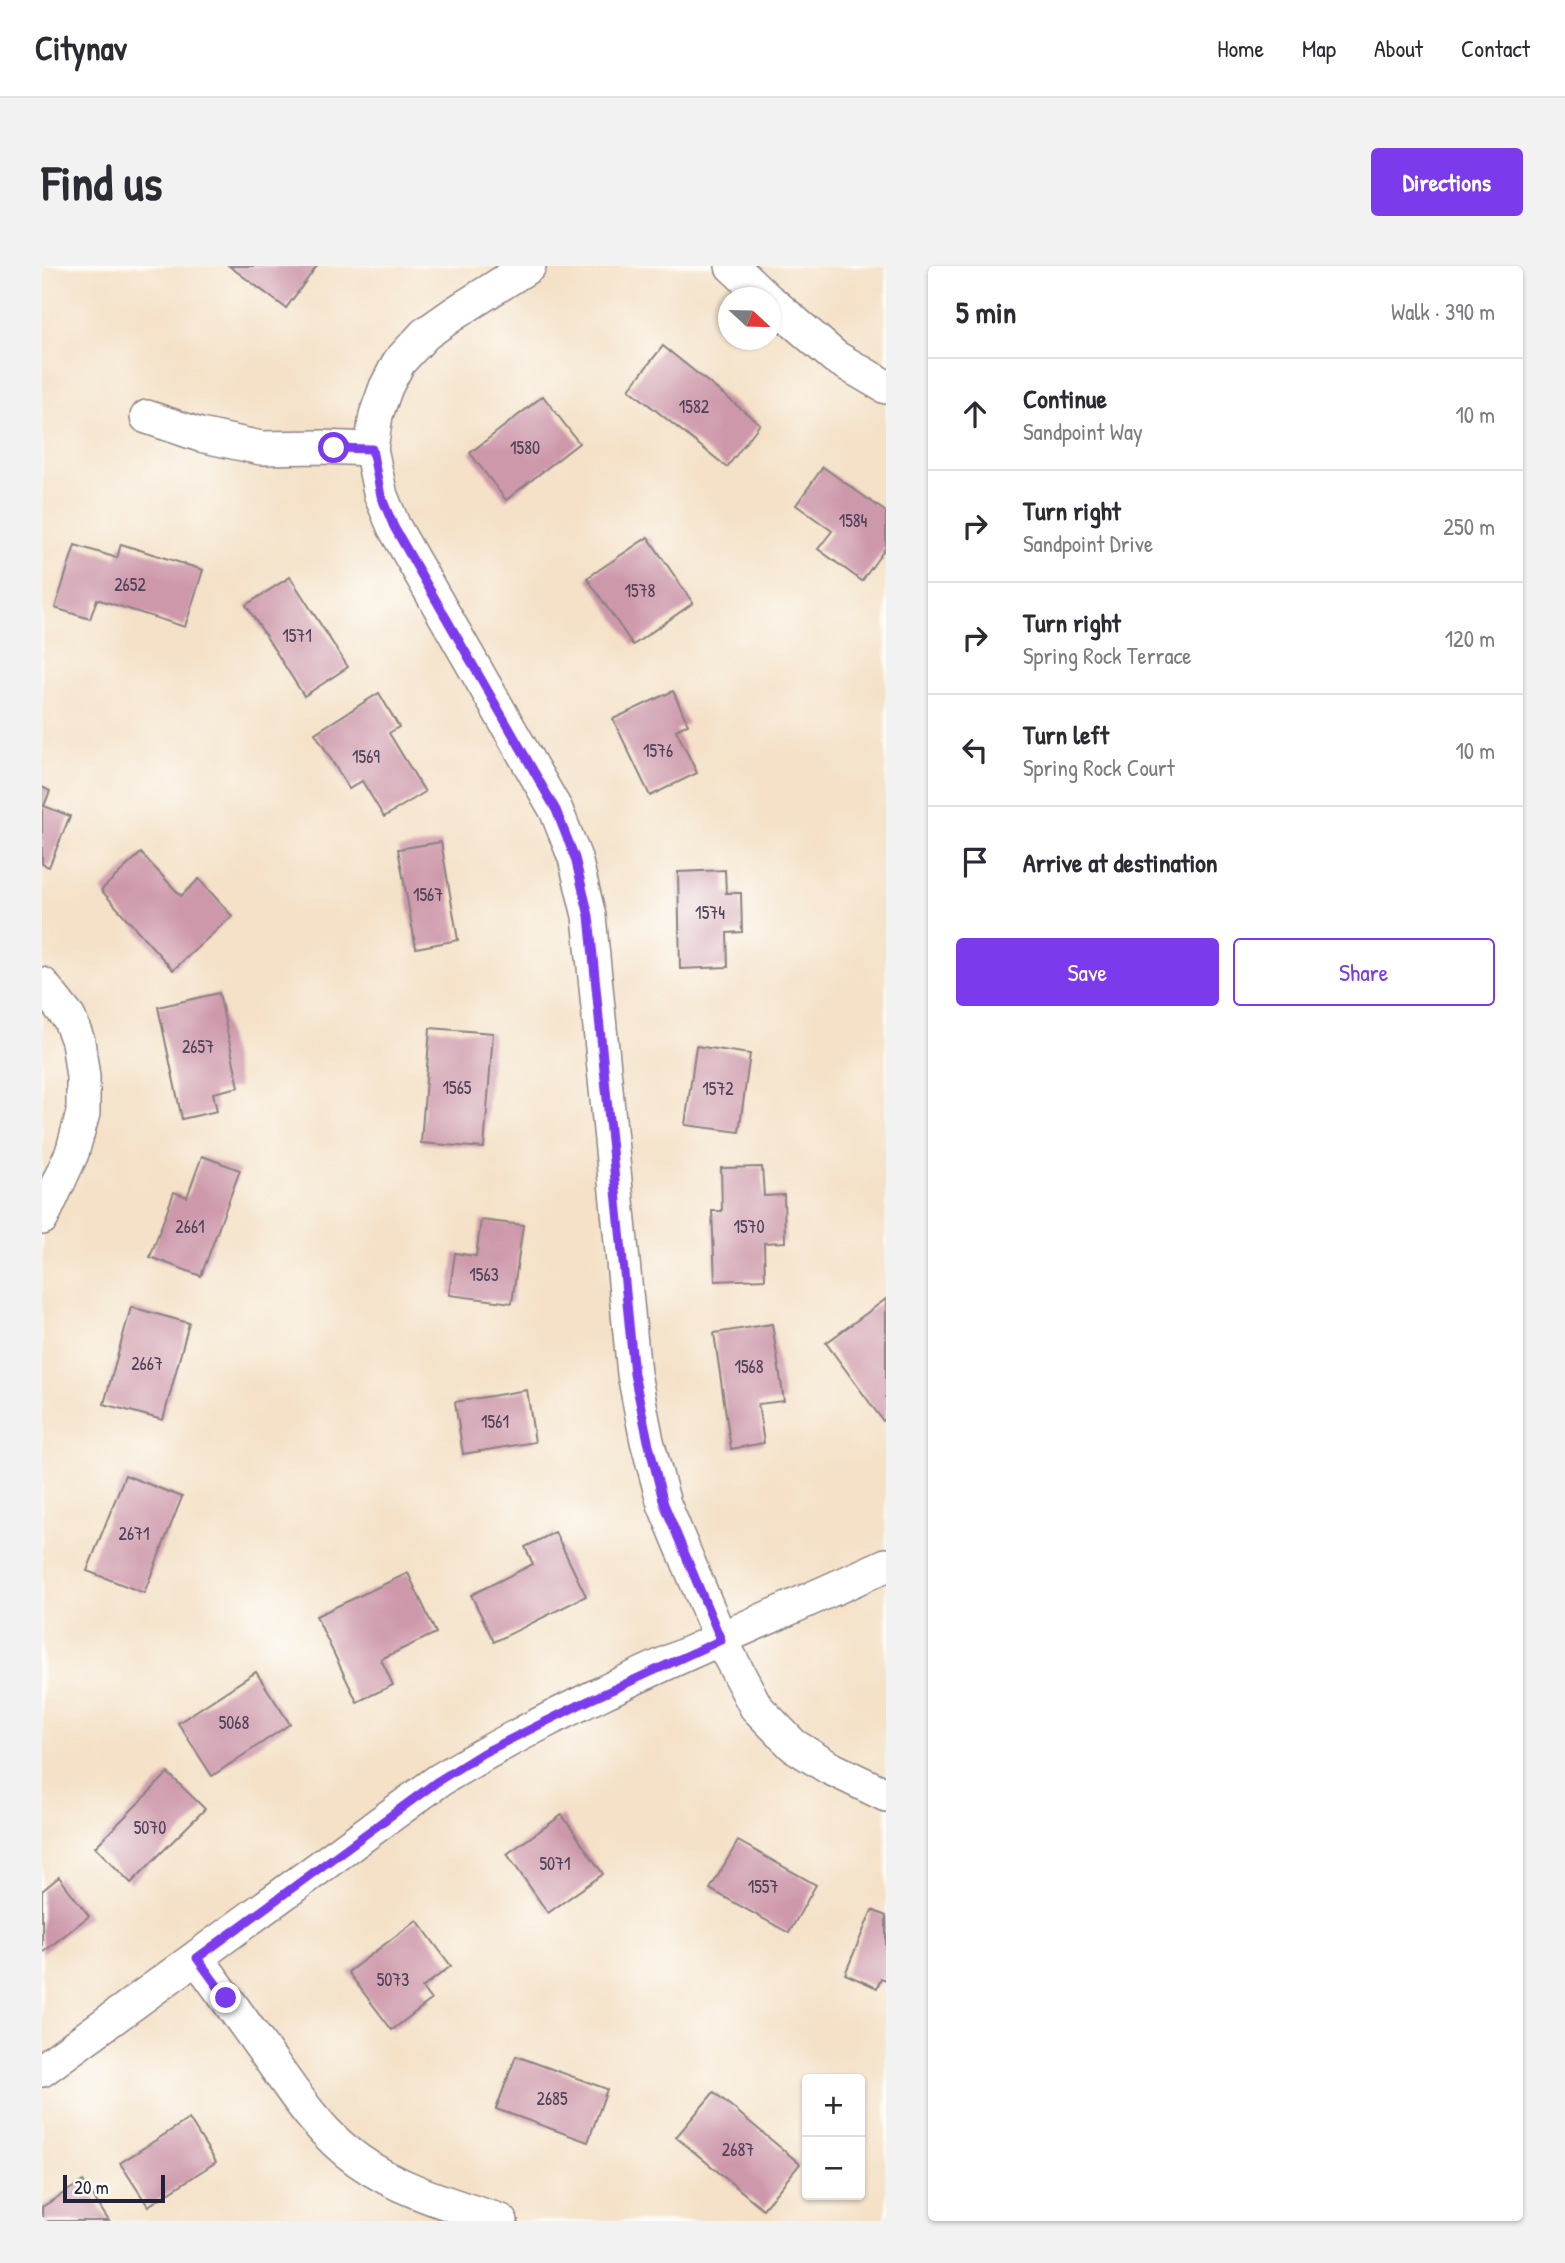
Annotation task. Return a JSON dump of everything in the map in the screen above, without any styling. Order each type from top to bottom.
[{"type":"street","points":[[529,266],[425,334],[399,362],[376,415],[372,449],[381,496],[394,527],[537,774],[556,810],[575,858],[589,916],[634,1374],[664,1504],[721,1640],[756,1707],[793,1745],[828,1767],[886,1795]]},
{"type":"street","points":[[732,266],[754,287]]},
{"type":"street","points":[[781,311],[835,357],[886,387]]},
{"type":"street","points":[[147,417],[200,435],[261,448],[372,449]]},
{"type":"street","points":[[42,984],[69,1018],[78,1041],[83,1113],[72,1153],[42,1218]]},
{"type":"street","points":[[42,2070],[438,1781],[483,1753],[579,1705],[886,1565]]},
{"type":"street","points":[[197,1958],[309,2115],[336,2142],[359,2161],[394,2182],[437,2200],[501,2221]]},
{"type":"building","points":[[229,266],[317,266],[286,308]]},
{"type":"building","points":[[663,346],[760,424],[727,467],[629,389]]},
{"type":"building","points":[[543,396],[579,443],[506,500],[470,453]]},
{"type":"building","points":[[823,467],[886,512],[886,547],[862,581],[818,549],[832,531],[796,505]]},
{"type":"building","points":[[648,537],[693,603],[633,645],[587,578]]},
{"type":"building","points":[[121,544],[203,570],[185,627],[97,599],[90,619],[55,608],[75,545],[117,558]]},
{"type":"building","points":[[290,577],[348,667],[304,696],[246,605]]},
{"type":"building","points":[[673,691],[688,724],[676,730],[697,773],[650,796],[613,719]]},
{"type":"building","points":[[379,693],[399,727],[389,733],[425,792],[384,817],[362,781],[349,789],[315,733]]},
{"type":"building","points":[[42,787],[50,791],[44,806],[70,816],[49,867],[42,864]]},
{"type":"building","points":[[441,842],[458,940],[416,948],[398,849]]},
{"type":"building","points":[[141,853],[181,896],[199,879],[232,916],[173,970],[101,890]]},
{"type":"building","points":[[725,870],[726,893],[741,893],[742,932],[727,933],[728,967],[680,969],[678,872]]},
{"type":"building","points":[[219,993],[239,1087],[213,1093],[217,1111],[182,1119],[158,1007]]},
{"type":"building","points":[[430,1028],[493,1033],[484,1148],[421,1143]]},
{"type":"building","points":[[696,1046],[750,1054],[739,1132],[685,1125]]},
{"type":"building","points":[[202,1156],[240,1170],[201,1276],[150,1257],[174,1192],[187,1197]]},
{"type":"building","points":[[762,1167],[764,1196],[784,1195],[785,1242],[764,1243],[765,1279],[715,1281],[712,1211],[722,1211],[721,1168]]},
{"type":"building","points":[[481,1220],[523,1225],[512,1303],[449,1295],[455,1253],[476,1256]]},
{"type":"building","points":[[886,1299],[886,1419],[883,1421],[826,1343]]},
{"type":"building","points":[[131,1307],[189,1323],[163,1420],[104,1404]]},
{"type":"building","points":[[772,1324],[784,1401],[758,1404],[764,1443],[731,1449],[714,1333]]},
{"type":"building","points":[[527,1390],[535,1442],[463,1454],[455,1402]]},
{"type":"building","points":[[125,1475],[182,1497],[144,1593],[87,1571]]},
{"type":"building","points":[[555,1532],[586,1596],[494,1642],[471,1595],[533,1564],[525,1547]]},
{"type":"building","points":[[408,1573],[436,1633],[381,1659],[393,1685],[357,1702],[316,1616]]},
{"type":"building","points":[[256,1672],[290,1724],[212,1776],[178,1723]]},
{"type":"building","points":[[168,1773],[205,1809],[131,1883],[95,1847]]},
{"type":"building","points":[[562,1815],[603,1874],[548,1913],[507,1854]]},
{"type":"building","points":[[738,1841],[816,1885],[789,1933],[710,1889]]},
{"type":"building","points":[[59,1877],[89,1916],[42,1953],[42,1891]]},
{"type":"building","points":[[872,1910],[886,1916],[886,1980],[881,1978],[877,1988],[845,1974]]},
{"type":"building","points":[[417,1920],[451,1966],[422,1988],[431,2000],[392,2030],[348,1972]]},
{"type":"building","points":[[516,2056],[607,2089],[588,2142],[496,2109]]},
{"type":"building","points":[[714,2092],[800,2164],[763,2209],[676,2137]]},
{"type":"building","points":[[189,2119],[216,2162],[148,2206],[120,2163]]},
{"type":"building","points":[[83,2181],[109,2221],[42,2221],[42,2207]]},
{"type":"route","points":[[226,1998],[197,1958],[438,1781],[483,1753],[533,1727],[721,1640],[664,1504],[634,1374],[589,916],[575,858],[556,810],[530,762],[394,527],[381,496],[372,449],[334,448]]}]
